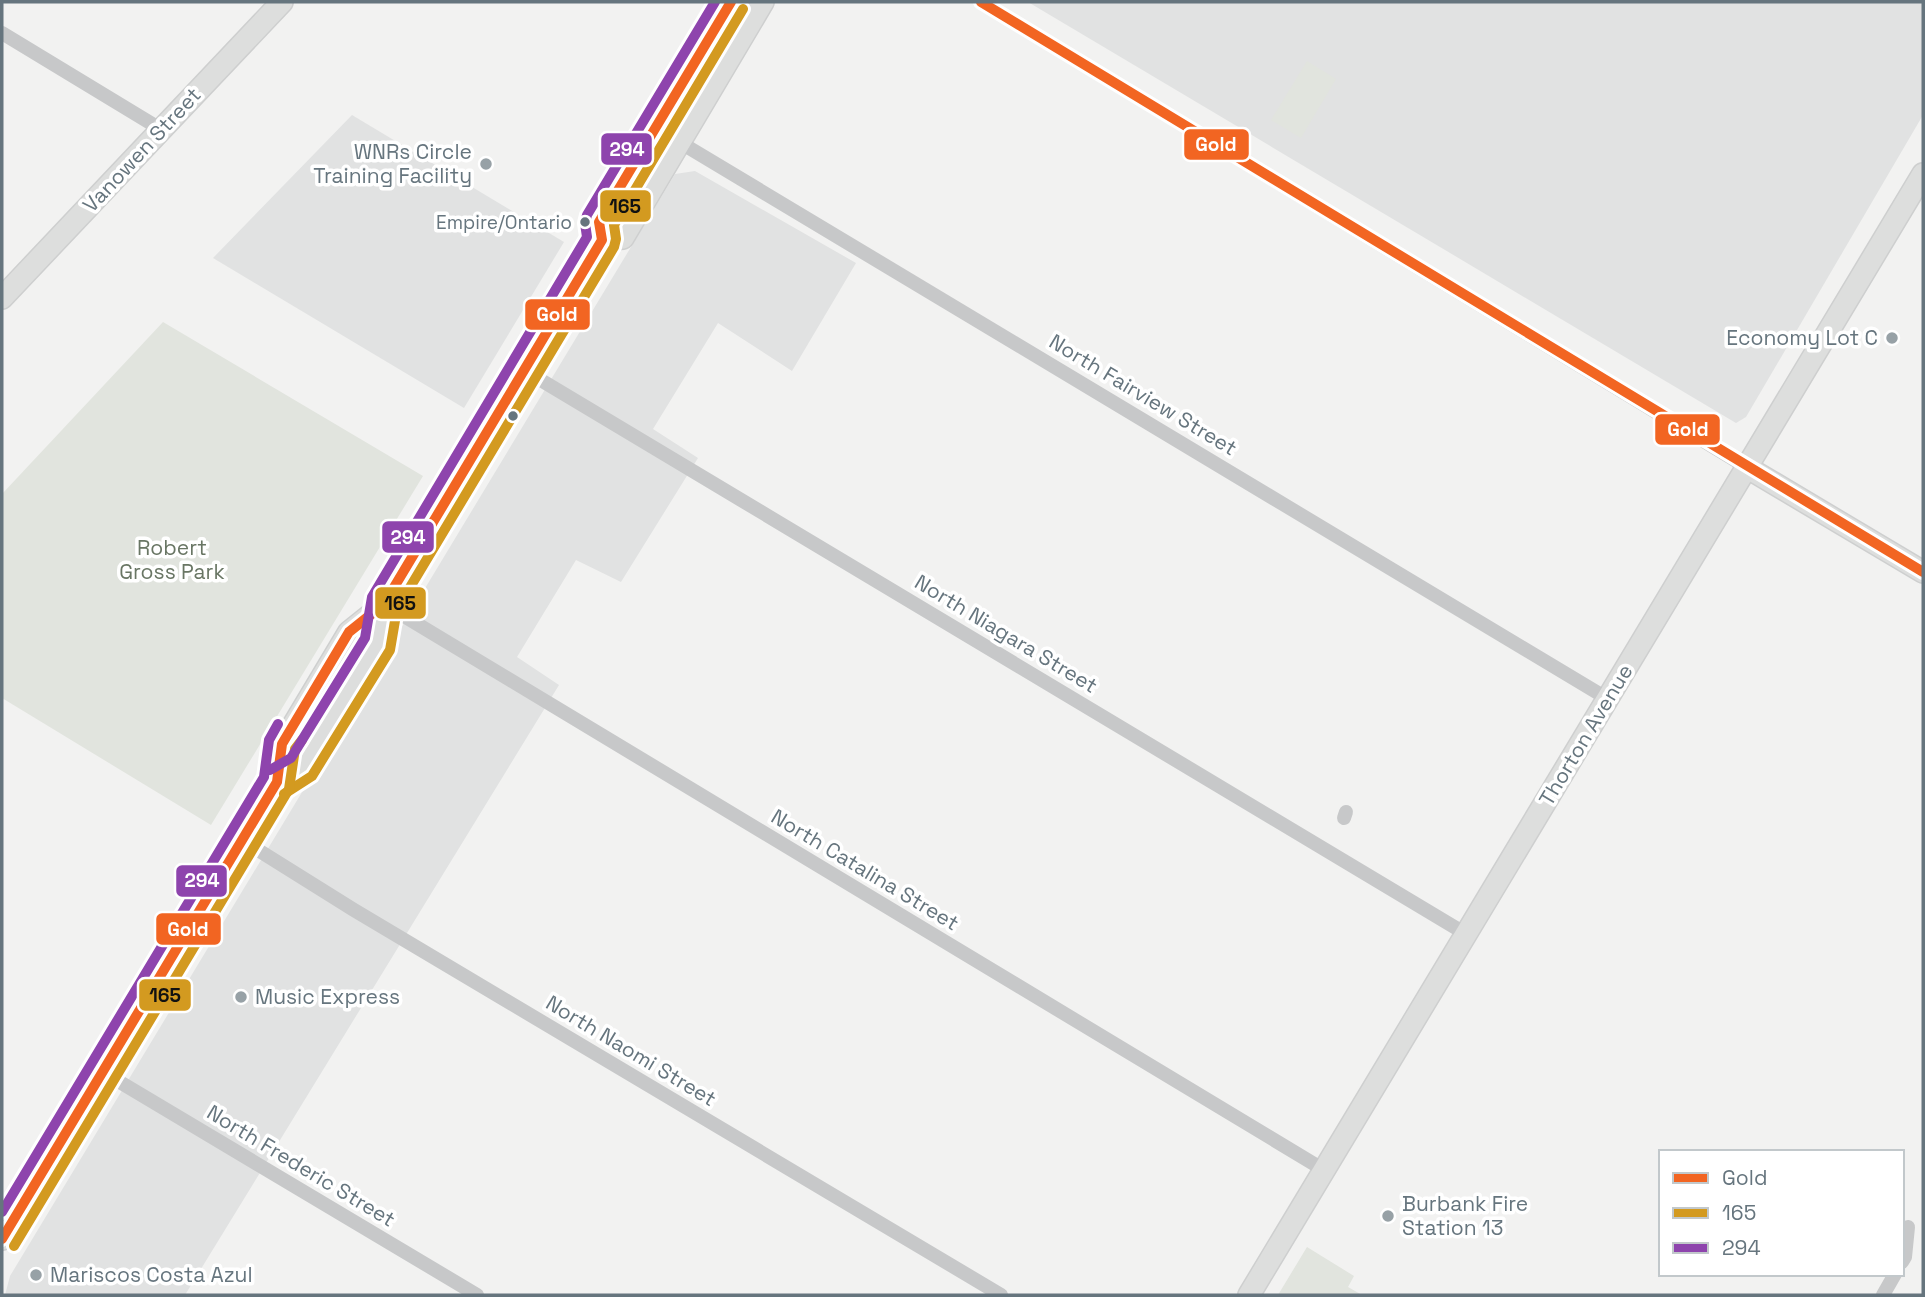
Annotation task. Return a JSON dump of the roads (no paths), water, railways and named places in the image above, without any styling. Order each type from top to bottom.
[{"type":"main road","name":"Vanowen Street","points":[[2,298],[282,2]]},
{"type":"main road","points":[[2,1239],[277,782],[282,744],[349,632],[384,604],[602,240],[598,222],[731,2]]},
{"type":"main road","points":[[602,240],[622,238],[764,2]]},
{"type":"main road","name":"Thorton Avenue","points":[[1249,1295],[1923,174]]},
{"type":"main road","points":[[1748,468],[1923,572]]},
{"type":"main road","points":[[277,782],[301,768],[378,643],[384,604]]},
{"type":"street","points":[[981,2],[1748,468]]},
{"type":"street","points":[[2,33],[162,130]]},
{"type":"street","name":"North Fairview Street","points":[[656,128],[1608,699]]},
{"type":"street","name":"North Niagara Street","points":[[524,370],[1466,933]]},
{"type":"street","name":"North Catalina Street","points":[[384,604],[1324,1171]]},
{"type":"street","name":"North Naomi Street","points":[[242,840],[354,910],[1001,1295]]},
{"type":"street","name":"North Frederic Street","points":[[103,1072],[477,1295]]},
{"type":"street","points":[[1904,1259],[1908,1227]]},
{"type":"street","points":[[1883,1295],[1894,1276]]},
{"type":"place","name":"WNRs Circle Training Facility","points":[[486,164]]},
{"type":"place","name":"Empire/Ontario","points":[[585,222]]},
{"type":"place","name":"Economy Lot C","points":[[1892,338]]},
{"type":"place","name":"Music Express","points":[[241,997]]},
{"type":"place","name":"Burbank Fire Station 13","points":[[1388,1216]]},
{"type":"place","name":"Mariscos Costa Azul","points":[[36,1275]]},
{"type":"park label","name":"Robert Gross Park","points":[[172,560]]}]
